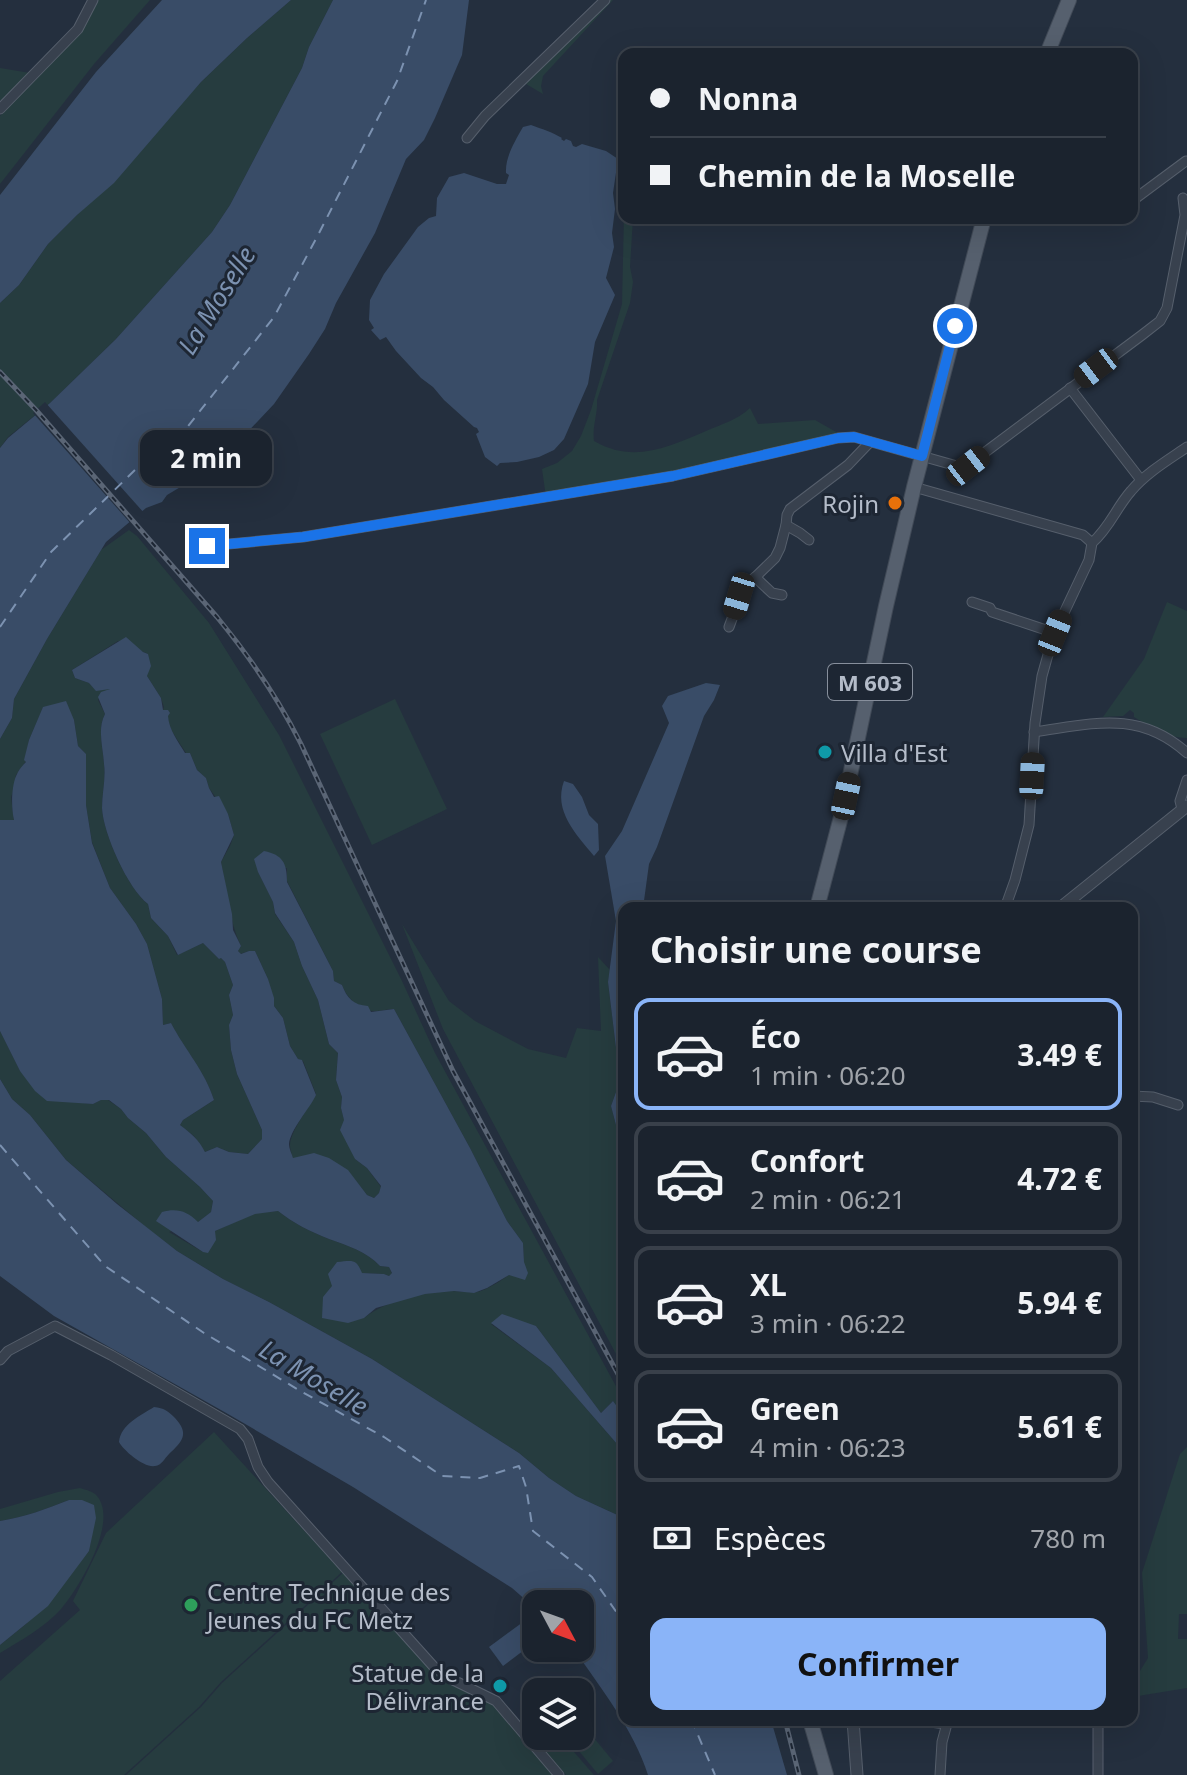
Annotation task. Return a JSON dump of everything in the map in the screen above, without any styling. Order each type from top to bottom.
[{"type":"main road","points":[[1049,48],[1069,0]]},
{"type":"main road","name":"M 603","points":[[819,902],[844,805],[914,487],[982,224]]},
{"type":"main road","points":[[812,1726],[826,1775]]},
{"type":"street","points":[[0,109],[78,29],[93,0]]},
{"type":"street","points":[[467,138],[485,116],[605,0]]},
{"type":"street","points":[[1138,197],[1186,161]]},
{"type":"street","points":[[207,546],[303,537],[673,476],[838,438],[854,437],[960,467],[968,466],[1165,315],[1185,215],[1183,198]]},
{"type":"street","points":[[1070,388],[1141,480]]},
{"type":"street","points":[[729,627],[743,589],[775,558],[790,509],[848,465],[870,442]]},
{"type":"street","points":[[1007,902],[1029,825],[1034,732],[1042,676],[1055,633],[1089,560],[1092,543],[1104,532],[1120,504],[1141,480],[1187,447]]},
{"type":"street","points":[[914,487],[1083,535],[1092,543]]},
{"type":"street","points":[[786,525],[809,540]]},
{"type":"street","points":[[755,577],[772,593],[782,595]]},
{"type":"street","points":[[972,602],[1055,633]]},
{"type":"street","points":[[1034,732],[1106,721],[1124,723],[1168,738],[1187,753]]},
{"type":"street","points":[[1068,902],[1185,808],[1180,801],[1187,780]]},
{"type":"street","points":[[1138,1096],[1153,1097],[1178,1105]]},
{"type":"street","points":[[0,1360],[4,1349],[55,1326],[240,1429],[248,1439],[258,1467],[268,1482],[434,1667],[496,1701],[559,1775]]},
{"type":"street","points":[[853,1726],[857,1775]]},
{"type":"street","points":[[940,1775],[946,1726]]},
{"type":"street","points":[[1098,1726],[1098,1775]]},
{"type":"green space","points":[[97,0],[150,0],[94,64],[0,184],[0,116],[44,69]]},
{"type":"green space","points":[[291,0],[333,0],[302,68],[230,205],[212,232],[116,339],[50,403],[8,437],[0,448],[0,303],[19,285],[48,244],[201,82]]},
{"type":"green space","points":[[605,0],[613,0],[543,76],[543,94],[521,81]]},
{"type":"green space","points":[[0,68],[30,73],[4,101],[0,100]]},
{"type":"green space","points":[[624,224],[633,224],[630,303],[597,400],[594,441],[623,451],[651,451],[724,424],[750,408],[758,424],[815,420],[845,437],[673,476],[546,497],[542,469],[557,463],[572,451],[581,436],[622,304]]},
{"type":"green space","points":[[129,530],[137,536],[209,623],[279,735],[435,1053],[618,1390],[618,1408],[613,1401],[601,1413],[536,1326],[491,1324],[551,1368],[618,1445],[618,1515],[576,1496],[519,1453],[372,1359],[177,1251],[66,1160],[30,1115],[12,1099],[0,1079],[0,1031],[20,1071],[73,1102],[93,1104],[108,1100],[121,1109],[213,1201],[211,1212],[198,1222],[169,1232],[203,1252],[208,1252],[215,1231],[255,1213],[278,1211],[309,1230],[369,1256],[380,1266],[389,1267],[392,1274],[389,1276],[362,1273],[364,1318],[383,1306],[417,1295],[484,1290],[524,1262],[523,1243],[507,1221],[394,1009],[363,1009],[350,998],[342,985],[334,981],[333,971],[287,881],[287,868],[258,872],[273,902],[275,914],[294,942],[318,1000],[329,1044],[338,1053],[336,1080],[355,1159],[367,1168],[381,1187],[379,1193],[374,1198],[367,1195],[348,1171],[301,1157],[293,1159],[290,1146],[293,1134],[316,1094],[303,1061],[298,1059],[290,1046],[283,1018],[274,1006],[268,979],[255,951],[240,954],[238,950],[241,946],[231,916],[221,862],[234,835],[228,814],[209,788],[206,778],[197,770],[190,753],[186,753],[171,729],[161,698],[147,676],[148,654],[118,641],[72,670],[75,678],[93,687],[110,690],[98,700],[105,714],[101,732],[103,819],[125,874],[148,904],[151,918],[168,936],[177,955],[203,943],[225,962],[233,985],[229,995],[233,1015],[229,1025],[231,1050],[237,1074],[262,1130],[262,1139],[248,1154],[217,1147],[205,1152],[194,1136],[180,1125],[214,1100],[171,1023],[163,1025],[162,999],[147,944],[110,888],[92,842],[86,805],[86,754],[78,746],[74,720],[43,708],[29,740],[26,761],[16,775],[11,797],[14,821],[0,820],[0,739],[12,718],[14,699],[101,550]]},
{"type":"green space","points":[[1167,602],[1187,611],[1187,738],[1153,728],[1134,717],[1130,710],[1123,716],[1103,717],[1144,659]]},
{"type":"green space","points":[[395,699],[447,809],[372,845],[320,734]]},
{"type":"green space","points":[[402,924],[449,1001],[475,1021],[528,1049],[566,1058],[577,1028],[601,1031],[598,957],[610,970],[608,982],[618,1064],[618,1087],[611,1106],[618,1147],[618,1358],[443,1029]]},
{"type":"green space","name":"Centre Technique des Jeunes du FC Metz","points":[[214,1432],[342,1572],[124,1775],[0,1775],[0,1681],[80,1610],[73,1601],[106,1533]]},
{"type":"green space","points":[[1187,1447],[1187,1614],[1179,1614],[1178,1639],[1187,1639],[1187,1688],[1138,1696],[1138,1674],[1148,1658],[1142,1573],[1180,1454]]},
{"type":"green space","points":[[80,1488],[95,1494],[103,1507],[100,1538],[86,1571],[54,1616],[0,1653],[0,1645],[26,1624],[89,1551],[94,1522],[69,1500],[0,1521],[0,1509]]},
{"type":"green space","points":[[344,1572],[422,1658],[499,1709],[522,1737],[522,1750],[533,1750],[554,1775],[126,1775],[201,1707],[222,1683]]},
{"type":"green space","points":[[594,1738],[613,1761],[598,1774],[578,1750],[594,1750]]},
{"type":"green space","points":[[544,1750],[572,1750],[594,1775],[566,1775]]},
{"type":"water","points":[[162,0],[291,0],[201,82],[114,183],[48,244],[19,285],[0,303],[0,195],[96,72]]},
{"type":"water","name":"La Moselle","points":[[333,0],[469,0],[462,55],[435,118],[424,140],[406,159],[375,233],[325,329],[274,404],[209,470],[167,495],[162,502],[146,508],[106,542],[14,699],[12,718],[0,739],[0,448],[116,339],[212,232],[230,205],[302,68]]},
{"type":"water","points":[[531,125],[564,141],[571,141],[573,146],[582,144],[606,151],[618,159],[613,193],[614,247],[606,278],[615,295],[595,342],[588,384],[564,439],[554,450],[539,457],[497,466],[485,457],[476,434],[479,432],[477,428],[421,378],[386,337],[380,340],[371,330],[374,328],[369,320],[370,300],[384,274],[418,227],[436,216],[437,198],[449,177],[464,173],[506,184],[509,175],[506,167],[511,149],[523,127]]},
{"type":"water","points":[[126,637],[148,654],[151,666],[147,676],[161,698],[163,710],[170,713],[168,716],[174,735],[185,753],[190,753],[197,770],[206,778],[214,797],[219,796],[228,814],[234,835],[221,862],[233,930],[241,946],[238,951],[241,954],[255,951],[268,979],[274,1006],[283,1018],[290,1046],[302,1060],[316,1095],[290,1138],[293,1158],[314,1153],[329,1158],[348,1170],[367,1195],[374,1198],[379,1193],[381,1186],[367,1168],[355,1159],[340,1130],[344,1120],[342,1097],[336,1080],[338,1053],[329,1044],[318,1000],[294,942],[275,913],[258,872],[254,859],[264,851],[283,861],[287,882],[333,971],[334,981],[342,985],[351,1000],[368,1006],[371,1012],[394,1009],[507,1221],[523,1243],[528,1273],[525,1280],[509,1275],[474,1293],[454,1291],[425,1294],[376,1308],[364,1318],[348,1323],[322,1318],[323,1297],[332,1286],[328,1274],[337,1262],[353,1262],[362,1273],[389,1276],[392,1273],[389,1267],[380,1266],[369,1256],[309,1230],[278,1211],[255,1214],[215,1231],[216,1240],[208,1253],[203,1252],[156,1221],[162,1212],[172,1210],[186,1213],[198,1222],[211,1212],[213,1201],[166,1157],[146,1133],[109,1100],[93,1104],[47,1101],[20,1071],[0,1031],[0,820],[14,820],[14,783],[26,762],[29,740],[43,707],[66,701],[74,720],[78,746],[86,754],[86,805],[92,843],[110,888],[147,944],[162,999],[163,1025],[171,1023],[214,1100],[180,1125],[205,1152],[217,1147],[248,1154],[262,1139],[262,1130],[237,1074],[231,1050],[229,1025],[233,1015],[229,995],[233,985],[225,962],[203,943],[178,955],[168,936],[151,918],[148,904],[125,874],[103,819],[101,732],[105,714],[98,697],[101,692],[110,689],[96,691],[89,683],[75,678],[72,670]]},
{"type":"water","points":[[706,683],[720,685],[704,716],[649,864],[644,902],[618,902],[618,1064],[608,982],[616,921],[605,856],[622,831],[669,723],[662,706],[668,696]]},
{"type":"water","points":[[564,781],[573,784],[589,815],[598,824],[599,850],[594,856],[574,831],[564,812],[561,792]]},
{"type":"water","name":"La Moselle","points":[[0,1079],[12,1099],[30,1115],[66,1160],[177,1251],[372,1359],[519,1453],[576,1496],[618,1515],[618,1714],[583,1662],[594,1662],[594,1590],[522,1590],[522,1597],[353,1487],[54,1316],[0,1276]]},
{"type":"water","points":[[618,1087],[618,1147],[616,1125],[611,1106]]},
{"type":"water","points":[[502,1314],[536,1326],[601,1413],[613,1401],[618,1408],[618,1445],[551,1368],[491,1323]]},
{"type":"water","points":[[154,1407],[172,1416],[183,1433],[181,1442],[161,1463],[150,1466],[135,1458],[119,1442],[127,1425]]},
{"type":"water","points":[[69,1500],[82,1500],[94,1505],[96,1518],[89,1551],[48,1606],[0,1645],[0,1521]]},
{"type":"water","points":[[522,1623],[522,1652],[503,1666],[489,1647]]},
{"type":"water","points":[[626,1726],[773,1726],[787,1775],[648,1775]]},
{"type":"pier","points":[[45,402],[145,514],[132,525],[33,413]]},
{"type":"ferry route","points":[[183,478],[181,441],[185,430],[274,317],[397,81],[426,0]]},
{"type":"ferry route","points":[[0,627],[51,552],[135,470],[160,457],[183,477]]},
{"type":"ferry route","points":[[0,1145],[105,1266],[204,1333],[384,1437],[442,1476],[480,1478],[519,1466],[526,1487],[533,1531],[592,1577],[618,1614]]},
{"type":"ferry route","points":[[694,1726],[715,1775]]},
{"type":"railway","points":[[0,372],[217,617],[273,694],[301,744],[453,1071],[618,1374]]},
{"type":"railway","points":[[787,1726],[799,1775]]},
{"type":"place","name":"Rojin","points":[[895,503]]},
{"type":"place","name":"Villa d'Est","points":[[825,752]]},
{"type":"place","name":"Centre Technique des Jeunes du FC Metz","points":[[191,1605]]},
{"type":"place","name":"Statue de la Délivrance","points":[[500,1686]]},
{"type":"route","points":[[207,546],[303,537],[673,476],[845,437],[922,456],[955,326]]}]
